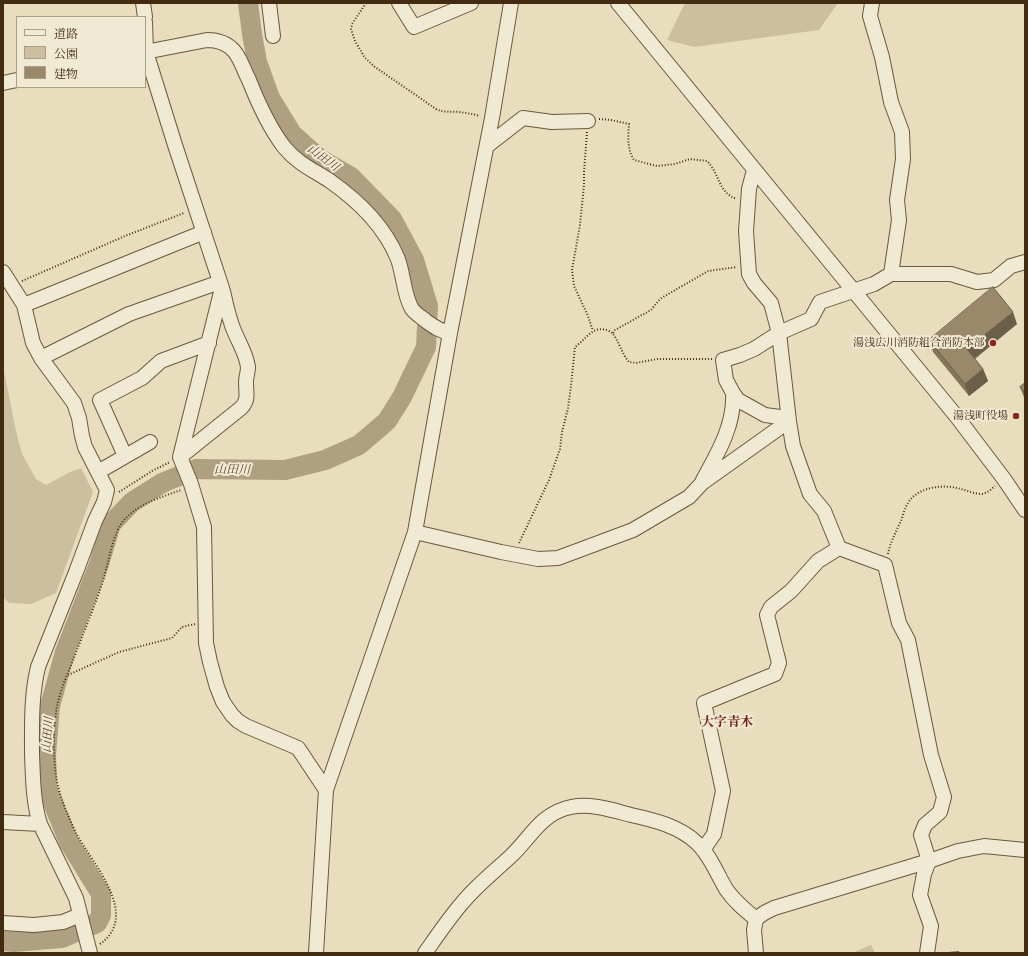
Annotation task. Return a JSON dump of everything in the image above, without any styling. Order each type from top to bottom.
[{"type":"street","points":[[143,3],[145,16]]},
{"type":"street","points":[[269,3],[273,36]]},
{"type":"street","points":[[398,3],[414,27],[471,3]]},
{"type":"street","points":[[316,953],[326,790],[415,532],[450,333],[487,146],[511,3]]},
{"type":"street","points":[[618,3],[957,418],[1004,479],[1025,510]]},
{"type":"street","points":[[872,3],[870,16],[882,57],[891,102],[902,132],[903,159],[897,200],[899,220],[891,274]]},
{"type":"street","points":[[181,459],[245,404],[247,398],[246,383],[248,366],[243,348],[235,334],[221,285],[146,52],[207,40],[216,40],[224,43],[235,51],[261,108],[284,147],[300,164],[328,180],[351,197],[366,213],[384,234],[394,250],[400,265],[407,296],[412,309],[416,314],[437,329],[450,333]]},
{"type":"street","points":[[3,83],[16,80]]},
{"type":"street","points":[[487,146],[523,118],[552,122],[588,121]]},
{"type":"street","points":[[754,170],[749,189],[746,231],[750,274],[751,278],[771,304],[780,333],[788,421],[793,446],[810,494],[824,511],[839,548],[885,565],[899,623],[908,640],[931,755],[944,797],[940,812],[925,825],[921,835],[929,861],[924,874],[920,895],[931,926],[927,953]]},
{"type":"street","points":[[24,305],[204,232]]},
{"type":"street","points":[[788,421],[780,417],[764,415],[738,400],[726,380],[723,360],[740,355],[780,333],[811,319],[820,302],[852,290],[874,284],[891,274],[951,274],[977,282],[994,280],[1011,266],[1025,262]]},
{"type":"street","points":[[3,272],[24,305],[33,344],[41,358],[74,403],[84,442],[107,490],[104,502],[95,521],[38,667],[34,684],[32,705],[35,803],[40,824],[76,898],[80,918],[95,950]]},
{"type":"street","points":[[221,285],[209,343],[181,459],[192,485],[204,527],[206,643],[217,687],[228,709],[238,721],[246,726],[298,748],[326,790]]},
{"type":"street","points":[[41,358],[129,314],[221,285]]},
{"type":"street","points":[[125,456],[100,400],[142,378],[160,361],[209,343]]},
{"type":"street","points":[[702,483],[732,418],[733,393]]},
{"type":"street","points":[[415,532],[538,559],[558,558],[633,530],[689,497],[702,483],[788,421]]},
{"type":"street","points":[[98,472],[150,442]]},
{"type":"street","points":[[703,850],[714,834],[723,791],[704,702],[775,674],[779,663],[767,615],[771,607],[791,591],[818,561],[839,548]]},
{"type":"street","points":[[424,953],[464,901],[512,855],[536,827],[560,810],[582,805],[665,824],[677,829],[697,843],[703,850],[727,890],[740,906],[756,919]]},
{"type":"street","points":[[3,822],[40,824]]},
{"type":"street","points":[[756,953],[754,930],[756,919],[774,908],[958,851],[984,846],[1025,850]]},
{"type":"street","points":[[3,923],[34,925],[62,922],[80,918]]},
{"type":"path","points":[[366,3],[352,24],[352,29],[355,41],[369,62],[436,109],[443,112],[461,112],[492,118]]},
{"type":"path","points":[[593,331],[588,316],[576,292],[572,278],[584,192],[588,121],[602,119],[629,124],[628,137],[631,155],[634,160],[639,162],[657,166],[665,166],[690,159],[707,160],[712,165],[725,193],[731,197],[748,203]]},
{"type":"path","points":[[12,286],[125,236],[196,209]]},
{"type":"path","points":[[612,333],[651,310],[660,298],[708,271],[749,265]]},
{"type":"path","points":[[513,554],[550,480],[560,449],[562,432],[568,408],[575,347],[593,331],[599,329],[612,333],[625,357],[630,362],[636,363],[657,359],[694,358],[723,360]]},
{"type":"path","points":[[104,502],[152,471],[181,459]]},
{"type":"path","points":[[885,565],[895,533],[908,503],[913,496],[920,492],[942,486],[960,488],[975,493],[984,494],[1004,479]]},
{"type":"path","points":[[95,950],[110,935],[114,927],[117,911],[114,901],[95,863],[77,834],[63,806],[57,780],[55,761],[56,719],[58,705],[67,676],[103,583],[120,525],[125,519],[141,507],[192,485]]},
{"type":"path","points":[[67,676],[115,653],[172,638],[179,629],[186,625],[206,624]]},
{"type":"green space","points":[[685,3],[838,3],[819,30],[694,47],[667,40]]},
{"type":"green space","points":[[3,366],[22,454],[36,479],[46,485],[70,472],[81,468],[93,492],[56,593],[31,604],[9,603],[3,597]]},
{"type":"green space","points":[[871,945],[875,953],[852,953]]},
{"type":"building","points":[[993,287],[1013,312],[967,349],[983,369],[965,384],[929,340]]},
{"type":"building","points":[[1025,383],[1025,393],[1020,387]]},
{"type":"waterway","name":"山田川","points":[[3,941],[14,942],[62,938],[97,923],[101,915],[101,894],[69,842],[47,788],[46,755],[50,706],[65,652],[99,564],[111,524],[132,502],[162,483],[196,469],[285,470],[325,460],[359,445],[387,421],[402,397],[426,347],[428,306],[414,260],[392,219],[351,177],[320,159],[292,134],[270,98],[257,62],[248,3]]},
{"type":"place","name":"湯浅広川消防組合消防本部","points":[[993,343]]},
{"type":"place","name":"湯浅町役場","points":[[1016,416]]},
{"type":"district","name":"大字青木","points":[[727,722]]}]
